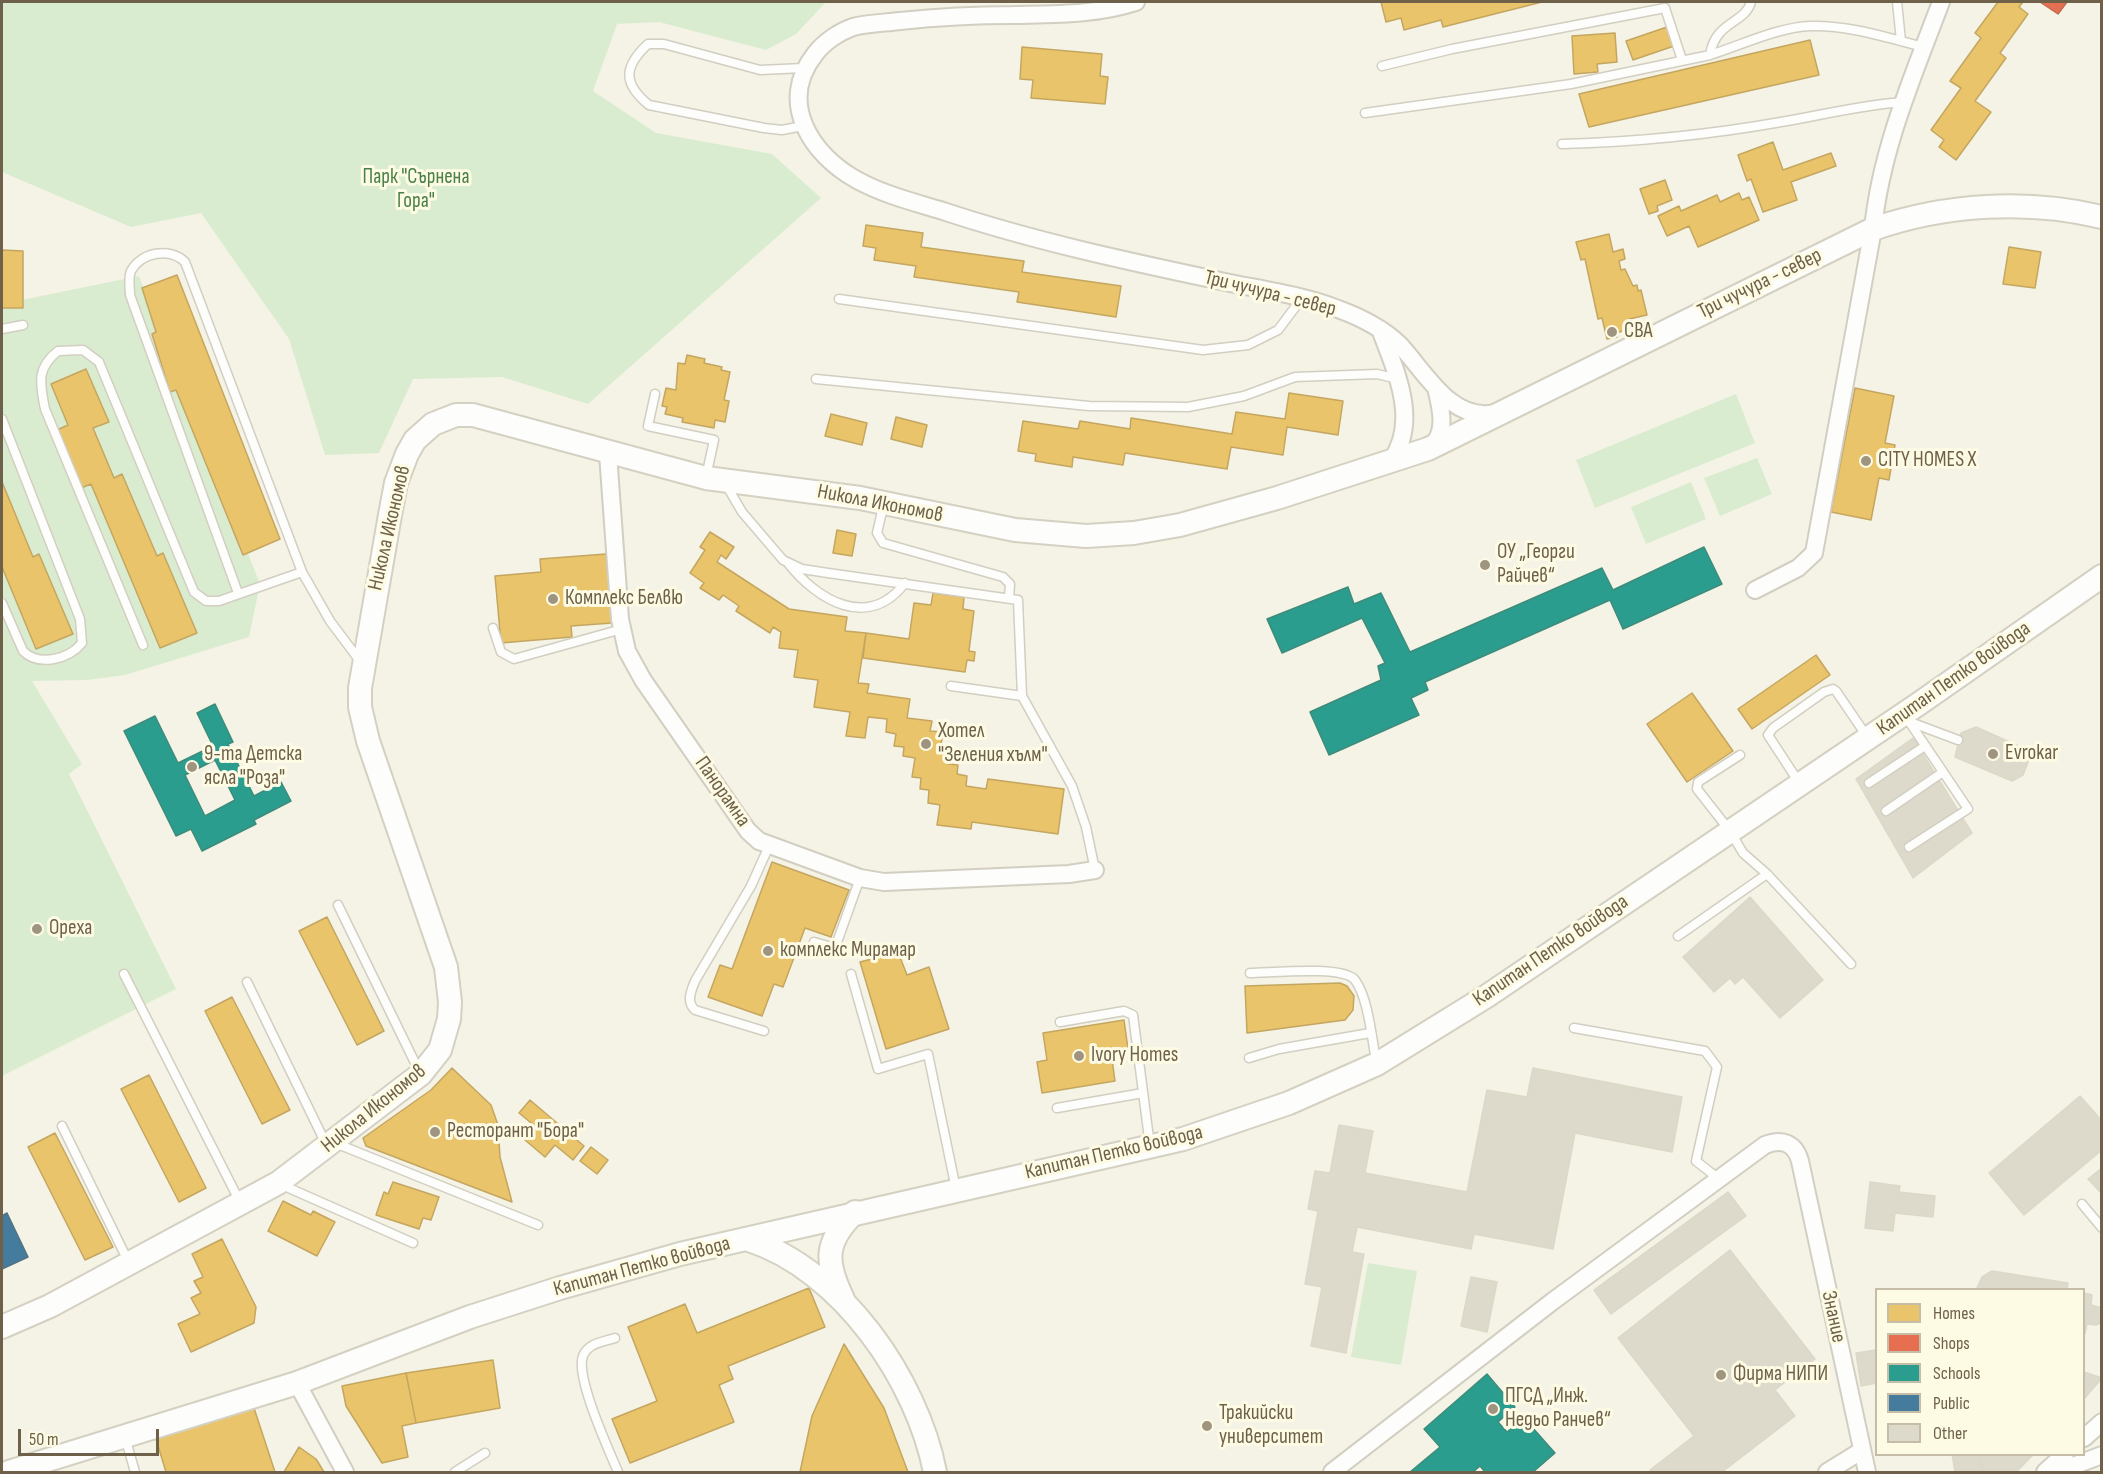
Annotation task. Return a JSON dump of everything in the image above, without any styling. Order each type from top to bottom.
[{"type":"street","points":[[804,68],[816,51],[834,36],[854,27],[935,17],[1060,15],[1104,10],[1136,2]]},
{"type":"street","points":[[1755,590],[1798,568],[1814,553],[1873,229],[1876,195],[1903,102],[1941,2]]},
{"type":"street","name":"Три чучура - север","points":[[804,68],[799,87],[803,126],[820,153],[856,180],[898,197],[986,225],[1160,268],[1302,298],[1337,308],[1379,328],[1400,346],[1436,388],[1453,402],[1483,416],[1512,409]]},
{"type":"street","name":"Три чучура - север","points":[[1391,461],[1428,449],[1873,229],[1909,216],[2032,206],[2102,217]]},
{"type":"street","points":[[1379,328],[1398,379],[1405,423],[1412,442],[1417,447],[1428,449],[1437,440],[1442,428],[1436,388]]},
{"type":"street","name":"Никола Икономов","points":[[2,1327],[50,1306],[242,1205],[278,1183],[331,1145],[421,1074],[435,1060],[446,1032],[450,1002],[449,984],[433,924],[398,830],[363,724],[360,688],[396,483],[410,448],[425,430],[447,418],[473,415],[608,454],[715,479],[798,488],[1015,530],[1110,535],[1180,525],[1277,498],[1391,461]]},
{"type":"street","points":[[1391,461],[1402,441],[1405,423]]},
{"type":"street","name":"Панорамна","points":[[608,454],[611,518],[622,629],[627,651],[643,680],[748,831],[769,846],[860,878],[884,882],[1070,874],[1095,870]]},
{"type":"street","name":"Капитан Петко войвода","points":[[9,1473],[297,1383],[470,1317],[560,1288],[680,1254],[749,1240],[855,1212],[1183,1139],[1279,1106],[1377,1064],[1487,996],[1868,738],[1907,718],[2102,576]]},
{"type":"street","name":"Знание","points":[[1719,1179],[1765,1145],[1775,1141],[1787,1143],[1797,1150],[1866,1473]]},
{"type":"street","points":[[1332,1472],[1553,1301],[1719,1179]]},
{"type":"street","points":[[846,1306],[834,1281],[830,1260],[838,1230],[855,1212]]},
{"type":"street","points":[[749,1240],[778,1252],[813,1275],[846,1306],[897,1369],[921,1422],[936,1473]]},
{"type":"street","points":[[297,1383],[345,1473]]},
{"type":"street","points":[[2085,1437],[2102,1422]]},
{"type":"street","points":[[1827,1473],[1861,1451]]},
{"type":"street","points":[[2057,1473],[2102,1455]]},
{"type":"street","points":[[2045,1473],[2065,1456]]},
{"type":"lane","points":[[1710,55],[1716,34],[1749,9],[1751,2]]},
{"type":"lane","points":[[1897,2],[1900,7],[1901,41]]},
{"type":"lane","points":[[1382,66],[1475,45],[1665,8],[1682,60]]},
{"type":"lane","points":[[1365,113],[1570,84],[1710,55],[1793,28],[1839,27],[1924,47]]},
{"type":"lane","points":[[803,126],[782,130],[764,128],[650,105],[635,94],[629,81],[630,66],[648,44],[664,44],[760,70],[804,68]]},
{"type":"lane","points":[[1562,144],[1636,142],[1780,123],[1875,104],[1903,102]]},
{"type":"lane","points":[[238,592],[130,295],[130,273],[135,266],[151,256],[168,252],[185,262],[302,572],[330,621],[364,666]]},
{"type":"lane","points":[[839,299],[1203,350],[1248,345],[1278,330],[1302,298]]},
{"type":"lane","points":[[2,329],[23,325]]},
{"type":"lane","points":[[142,645],[45,409],[39,380],[41,369],[58,351],[83,350],[99,362],[194,592],[206,601],[213,601],[302,572]]},
{"type":"lane","points":[[816,379],[1089,406],[1177,407],[1244,396],[1295,377],[1377,374],[1398,379]]},
{"type":"lane","points":[[655,394],[648,426],[714,440],[715,479],[818,595],[846,606],[864,607],[881,603],[899,591],[905,583]]},
{"type":"lane","points":[[2,419],[80,619],[82,643],[75,651],[59,657],[38,660],[29,657],[23,651],[2,603]]},
{"type":"lane","points":[[884,503],[877,533],[883,543],[1003,577],[1010,584],[1009,598]]},
{"type":"lane","points":[[788,563],[828,573],[1018,600],[1022,696],[1072,786],[1086,827],[1095,870]]},
{"type":"lane","points":[[493,628],[503,656],[514,659],[622,629]]},
{"type":"lane","points":[[951,686],[1022,696]]},
{"type":"lane","points":[[1800,785],[1768,735],[1773,728],[1824,692],[1833,688],[1836,691],[1868,738]]},
{"type":"lane","points":[[1907,718],[1958,740]]},
{"type":"lane","points":[[1907,718],[1968,809],[1910,847]]},
{"type":"lane","points":[[1869,783],[1925,746]]},
{"type":"lane","points":[[1740,755],[1696,785],[1730,831],[1743,853],[1767,874],[1851,964]]},
{"type":"lane","points":[[1886,812],[1943,772]]},
{"type":"lane","points":[[764,1031],[695,1010],[691,1007],[690,996],[695,981],[760,868],[769,846]]},
{"type":"lane","points":[[1678,936],[1767,874]]},
{"type":"lane","points":[[814,942],[834,948],[860,878]]},
{"type":"lane","points":[[338,905],[421,1074]]},
{"type":"lane","points":[[1250,973],[1345,973],[1353,978],[1359,988],[1377,1064]]},
{"type":"lane","points":[[124,974],[242,1205]]},
{"type":"lane","points":[[851,974],[878,1069],[928,1054],[956,1189]]},
{"type":"lane","points":[[247,982],[331,1145],[538,1225]]},
{"type":"lane","points":[[1060,1022],[1129,1012],[1134,1022],[1150,1146]]},
{"type":"lane","points":[[1574,1028],[1705,1051],[1716,1067],[1696,1161],[1719,1179]]},
{"type":"lane","points":[[1249,1058],[1279,1049],[1370,1033]]},
{"type":"lane","points":[[1057,1108],[1143,1092]]},
{"type":"lane","points":[[62,1126],[129,1264]]},
{"type":"lane","points":[[278,1183],[413,1243]]},
{"type":"lane","points":[[2082,1204],[2102,1228]]},
{"type":"lane","points":[[615,1338],[591,1345],[583,1354],[581,1367],[591,1404],[618,1473]]},
{"type":"lane","points":[[125,1437],[135,1473]]},
{"type":"lane","points":[[455,1473],[485,1453]]},
{"type":"green space","name":"Парк \"Сърнена Гора\"","points":[[2,2],[826,2],[796,34],[766,50],[659,22],[617,24],[593,91],[656,133],[772,154],[821,198],[588,404],[502,377],[413,379],[379,453],[325,455],[289,339],[201,213],[131,227],[2,172]]},
{"type":"green space","points":[[139,276],[260,584],[249,637],[125,675],[87,680],[32,681],[82,764],[69,774],[176,989],[2,1076],[2,304]]},
{"type":"green space","points":[[1736,394],[1755,443],[1595,508],[1576,460]]},
{"type":"green space","points":[[1757,458],[1772,494],[1720,516],[1704,478]]},
{"type":"green space","points":[[1691,482],[1706,519],[1646,544],[1631,507]]},
{"type":"green space","points":[[1368,1263],[1417,1271],[1401,1365],[1351,1357]]},
{"type":"building: Homes","points":[[1381,2],[1542,2],[1443,27],[1441,20],[1404,30],[1401,18],[1386,22]]},
{"type":"building: Homes","points":[[1998,2],[2023,2],[2019,7],[2028,14],[2000,53],[2006,58],[1975,101],[1991,112],[1956,160],[1939,147],[1944,140],[1931,130],[1961,88],[1950,81],[1981,38],[1975,33]]},
{"type":"building: Homes","points":[[1667,27],[1674,46],[1633,60],[1626,41]]},
{"type":"building: Homes","points":[[1615,33],[1617,62],[1597,64],[1598,72],[1574,74],[1572,36]]},
{"type":"building: Homes","points":[[1810,40],[1819,75],[1589,127],[1579,94]]},
{"type":"building: Homes","points":[[1022,47],[1102,54],[1100,76],[1108,77],[1105,104],[1031,98],[1033,80],[1020,79]]},
{"type":"building: Homes","points":[[1773,142],[1783,170],[1831,153],[1836,166],[1791,182],[1797,200],[1763,212],[1751,179],[1747,181],[1738,155]]},
{"type":"building: Homes","points":[[1665,180],[1672,200],[1657,206],[1658,211],[1649,214],[1640,189]]},
{"type":"building: Homes","points":[[1739,193],[1742,200],[1749,197],[1759,220],[1698,247],[1689,226],[1667,236],[1658,216],[1679,206],[1681,211],[1717,195],[1720,202]]},
{"type":"building: Homes","points":[[866,225],[923,233],[921,247],[1024,261],[1022,272],[1121,286],[1116,317],[1017,302],[1019,292],[914,277],[916,266],[874,260],[876,248],[863,246]]},
{"type":"building: Homes","points":[[1609,234],[1613,252],[1623,249],[1625,259],[1619,261],[1621,270],[1625,269],[1633,286],[1637,285],[1638,291],[1641,290],[1647,315],[1629,319],[1631,329],[1615,333],[1617,337],[1607,339],[1602,318],[1598,319],[1585,259],[1581,260],[1576,242]]},
{"type":"building: Homes","points":[[2009,247],[2041,252],[2035,288],[2003,284]]},
{"type":"building: Homes","points":[[2,250],[23,251],[23,308],[2,308]]},
{"type":"building: Homes","points":[[177,275],[280,539],[243,555],[176,390],[170,392],[152,334],[156,332],[142,288]]},
{"type":"building: Homes","points":[[687,355],[705,359],[704,363],[722,367],[721,370],[730,372],[724,400],[729,401],[725,422],[715,420],[714,428],[682,422],[683,418],[665,414],[667,407],[662,406],[666,388],[676,390],[678,363],[685,364]]},
{"type":"building: Homes","points":[[86,369],[109,422],[93,428],[114,478],[122,474],[157,556],[163,553],[197,633],[160,648],[91,484],[81,488],[57,430],[68,425],[51,384]]},
{"type":"building: Homes","name":"CITY HOMES X","points":[[1855,388],[1894,396],[1885,443],[1895,445],[1889,480],[1879,478],[1871,520],[1831,512]]},
{"type":"building: Homes","points":[[1289,393],[1343,401],[1338,435],[1287,427],[1283,455],[1231,447],[1227,469],[1125,453],[1123,465],[1073,457],[1072,467],[1035,461],[1036,454],[1018,451],[1023,421],[1078,429],[1080,421],[1130,429],[1131,418],[1232,434],[1236,412],[1285,419]]},
{"type":"building: Homes","points":[[831,414],[867,423],[862,445],[825,436]]},
{"type":"building: Homes","points":[[896,417],[927,425],[922,447],[891,439]]},
{"type":"building: Homes","points":[[2,482],[33,557],[39,554],[73,634],[36,649],[2,567]]},
{"type":"building: Homes","points":[[837,530],[856,534],[852,556],[833,553]]},
{"type":"building: Homes","points":[[710,532],[734,547],[726,559],[721,555],[717,562],[789,609],[847,617],[845,631],[866,633],[858,683],[869,684],[867,693],[910,699],[907,718],[932,721],[930,731],[943,732],[940,752],[950,753],[948,764],[958,765],[957,774],[967,776],[966,786],[986,789],[988,779],[1064,789],[1058,834],[972,822],[971,829],[937,825],[940,805],[928,803],[929,790],[920,789],[921,778],[912,777],[915,758],[903,756],[904,747],[894,746],[896,734],[886,732],[887,719],[868,717],[865,738],[846,736],[850,712],[814,707],[818,680],[794,677],[798,650],[779,648],[781,632],[773,627],[770,633],[736,611],[739,606],[723,595],[719,600],[700,588],[704,583],[690,573],[705,550],[700,547]]},
{"type":"building: Homes","name":"Комплекс Белвю","points":[[606,554],[612,623],[571,626],[572,637],[501,643],[495,576],[541,572],[540,559]]},
{"type":"building: Homes","points":[[933,593],[964,597],[963,609],[974,611],[969,651],[975,652],[974,661],[967,660],[965,672],[863,658],[866,633],[909,639],[914,603],[931,605]]},
{"type":"building: Homes","points":[[1816,655],[1830,675],[1752,729],[1738,709]]},
{"type":"building: Homes","points":[[1692,693],[1733,751],[1687,782],[1647,724]]},
{"type":"building: Homes","name":"комплекс Мирамар","points":[[772,862],[849,890],[831,937],[805,928],[783,987],[774,984],[762,1016],[708,997],[720,965],[732,969]]},
{"type":"building: Homes","points":[[327,917],[384,1031],[357,1045],[299,931]]},
{"type":"building: Homes","points":[[898,952],[907,975],[929,967],[949,1029],[886,1049],[860,962]]},
{"type":"building: Homes","points":[[1340,983],[1347,986],[1354,996],[1353,1010],[1345,1020],[1247,1033],[1245,986]]},
{"type":"building: Homes","points":[[232,997],[290,1110],[262,1124],[205,1011]]},
{"type":"building: Homes","name":"Ivory Homes","points":[[1124,1020],[1128,1049],[1111,1052],[1115,1081],[1042,1093],[1037,1062],[1047,1060],[1043,1033]]},
{"type":"building: Homes","name":"Ресторант \"Бора\"","points":[[452,1068],[491,1105],[498,1125],[500,1157],[512,1202],[366,1146],[363,1138],[431,1090]]},
{"type":"building: Homes","points":[[149,1075],[206,1188],[179,1202],[121,1089]]},
{"type":"building: Homes","points":[[530,1100],[584,1146],[573,1160],[555,1145],[545,1157],[525,1140],[536,1127],[519,1113]]},
{"type":"building: Homes","points":[[55,1133],[113,1247],[85,1260],[28,1147]]},
{"type":"building: Homes","points":[[591,1147],[608,1160],[597,1174],[580,1161]]},
{"type":"building: Homes","points":[[393,1182],[439,1197],[431,1220],[423,1218],[419,1229],[376,1215],[384,1192],[388,1194]]},
{"type":"building: Homes","points":[[283,1201],[311,1215],[313,1211],[335,1222],[317,1256],[268,1231]]},
{"type":"building: Homes","points":[[222,1239],[256,1307],[254,1323],[191,1352],[178,1324],[200,1314],[191,1298],[201,1293],[194,1281],[203,1277],[192,1254]]},
{"type":"building: Homes","points":[[809,1288],[825,1327],[728,1366],[733,1379],[719,1385],[734,1422],[630,1463],[612,1419],[657,1401],[628,1327],[685,1304],[697,1333]]},
{"type":"building: Homes","points":[[844,1344],[884,1408],[908,1472],[800,1472],[812,1416]]},
{"type":"building: Homes","points":[[493,1360],[500,1408],[416,1423],[406,1373]]},
{"type":"building: Homes","points":[[406,1373],[416,1423],[402,1426],[408,1457],[382,1463],[346,1406],[342,1386]]},
{"type":"building: Homes","points":[[253,1405],[275,1472],[166,1472],[155,1436]]},
{"type":"building: Homes","points":[[299,1447],[316,1459],[324,1472],[284,1472]]},
{"type":"building: Shops","points":[[2040,2],[2067,2],[2058,14]]},
{"type":"building: Schools","points":[[1704,547],[1722,584],[1623,629],[1610,600],[1425,682],[1428,690],[1411,698],[1419,715],[1329,755],[1310,712],[1381,680],[1378,666],[1385,663],[1362,618],[1282,653],[1267,619],[1348,587],[1354,604],[1381,593],[1410,652],[1602,568],[1613,590]]},
{"type":"building: Schools","points":[[215,704],[233,742],[228,744],[254,796],[281,782],[291,801],[254,820],[256,824],[202,851],[191,829],[176,836],[124,731],[155,716],[178,763],[213,746],[197,713]],"holes":[[[215,760],[235,800],[205,816],[185,775]]]},
{"type":"building: Schools","points":[[1487,1374],[1515,1407],[1498,1422],[1507,1432],[1524,1418],[1555,1453],[1533,1472],[1485,1472],[1480,1466],[1473,1472],[1410,1472],[1440,1447],[1424,1429]]},
{"type":"building: Public","points":[[7,1213],[28,1257],[2,1269],[2,1216]]},
{"type":"building: Other","name":"Evrokar","points":[[1976,727],[2032,752],[2023,775],[2012,781],[1955,757],[1961,733]]},
{"type":"building: Other","points":[[1913,738],[1972,833],[1913,878],[1856,779]]},
{"type":"building: Other","points":[[1750,897],[1823,980],[1780,1018],[1743,977],[1735,984],[1730,978],[1714,992],[1683,957]]},
{"type":"building: Other","points":[[1533,1068],[1682,1097],[1672,1152],[1575,1133],[1553,1249],[1474,1234],[1471,1249],[1357,1227],[1352,1252],[1364,1254],[1346,1353],[1311,1346],[1322,1287],[1305,1284],[1318,1211],[1308,1209],[1315,1171],[1330,1173],[1339,1125],[1373,1131],[1365,1173],[1467,1192],[1487,1090],[1527,1097]]},
{"type":"building: Other","points":[[2080,1096],[2102,1121],[2102,1150],[2024,1215],[1989,1173]]},
{"type":"building: Other","points":[[2102,1168],[2102,1194],[2088,1179]]},
{"type":"building: Other","points":[[1870,1182],[1900,1186],[1899,1192],[1935,1196],[1933,1217],[1895,1213],[1893,1231],[1865,1228]]},
{"type":"building: Other","points":[[1728,1192],[1746,1216],[1611,1314],[1594,1290]]},
{"type":"building: Other","name":"Фирма НИПИ","points":[[1730,1250],[1815,1359],[1775,1390],[1795,1416],[1722,1472],[1652,1472],[1650,1470],[1694,1436],[1618,1338]]},
{"type":"building: Other","points":[[1992,1271],[2068,1283],[2067,1288],[1977,1288],[1982,1277]]},
{"type":"building: Other","points":[[1471,1277],[1497,1282],[1487,1332],[1461,1326]]},
{"type":"building: Other","points":[[2085,1293],[2092,1295],[2091,1305],[2102,1308],[2102,1322],[2096,1325],[2087,1324],[2085,1334]]},
{"type":"building: Other","points":[[1875,1350],[1875,1383],[1861,1386],[1856,1353]]},
{"type":"building: Other","points":[[2085,1372],[2102,1378],[2085,1398]]},
{"type":"building: Other","points":[[1952,1456],[1980,1456],[1983,1472],[1955,1472]]},
{"type":"building: Other","points":[[1980,1456],[2032,1456],[2016,1472],[1983,1472]]},
{"type":"place","name":"CBA","points":[[1612,332]]},
{"type":"place","name":"CITY HOMES X","points":[[1866,461]]},
{"type":"place","name":"ОУ „Георги Райчев“","points":[[1485,565]]},
{"type":"place","name":"Комплекс Белвю","points":[[553,599]]},
{"type":"place","name":"Хотел \"Зеления хълм\"","points":[[926,744]]},
{"type":"place","name":"Evrokar","points":[[1993,754]]},
{"type":"place","name":"9-та Детска ясла \"Роза\"","points":[[192,767]]},
{"type":"place","name":"Opeха","points":[[37,929]]},
{"type":"place","name":"комплекс Мирамар","points":[[768,951]]},
{"type":"place","name":"Ivory Homes","points":[[1079,1056]]},
{"type":"place","name":"Ресторант \"Бора\"","points":[[435,1132]]},
{"type":"place","name":"Фирма НИПИ","points":[[1721,1375]]},
{"type":"place","name":"ПГСД „Инж. Недьо Ранчев“","points":[[1493,1409]]},
{"type":"place","name":"Тракийски университет","points":[[1207,1426]]}]
